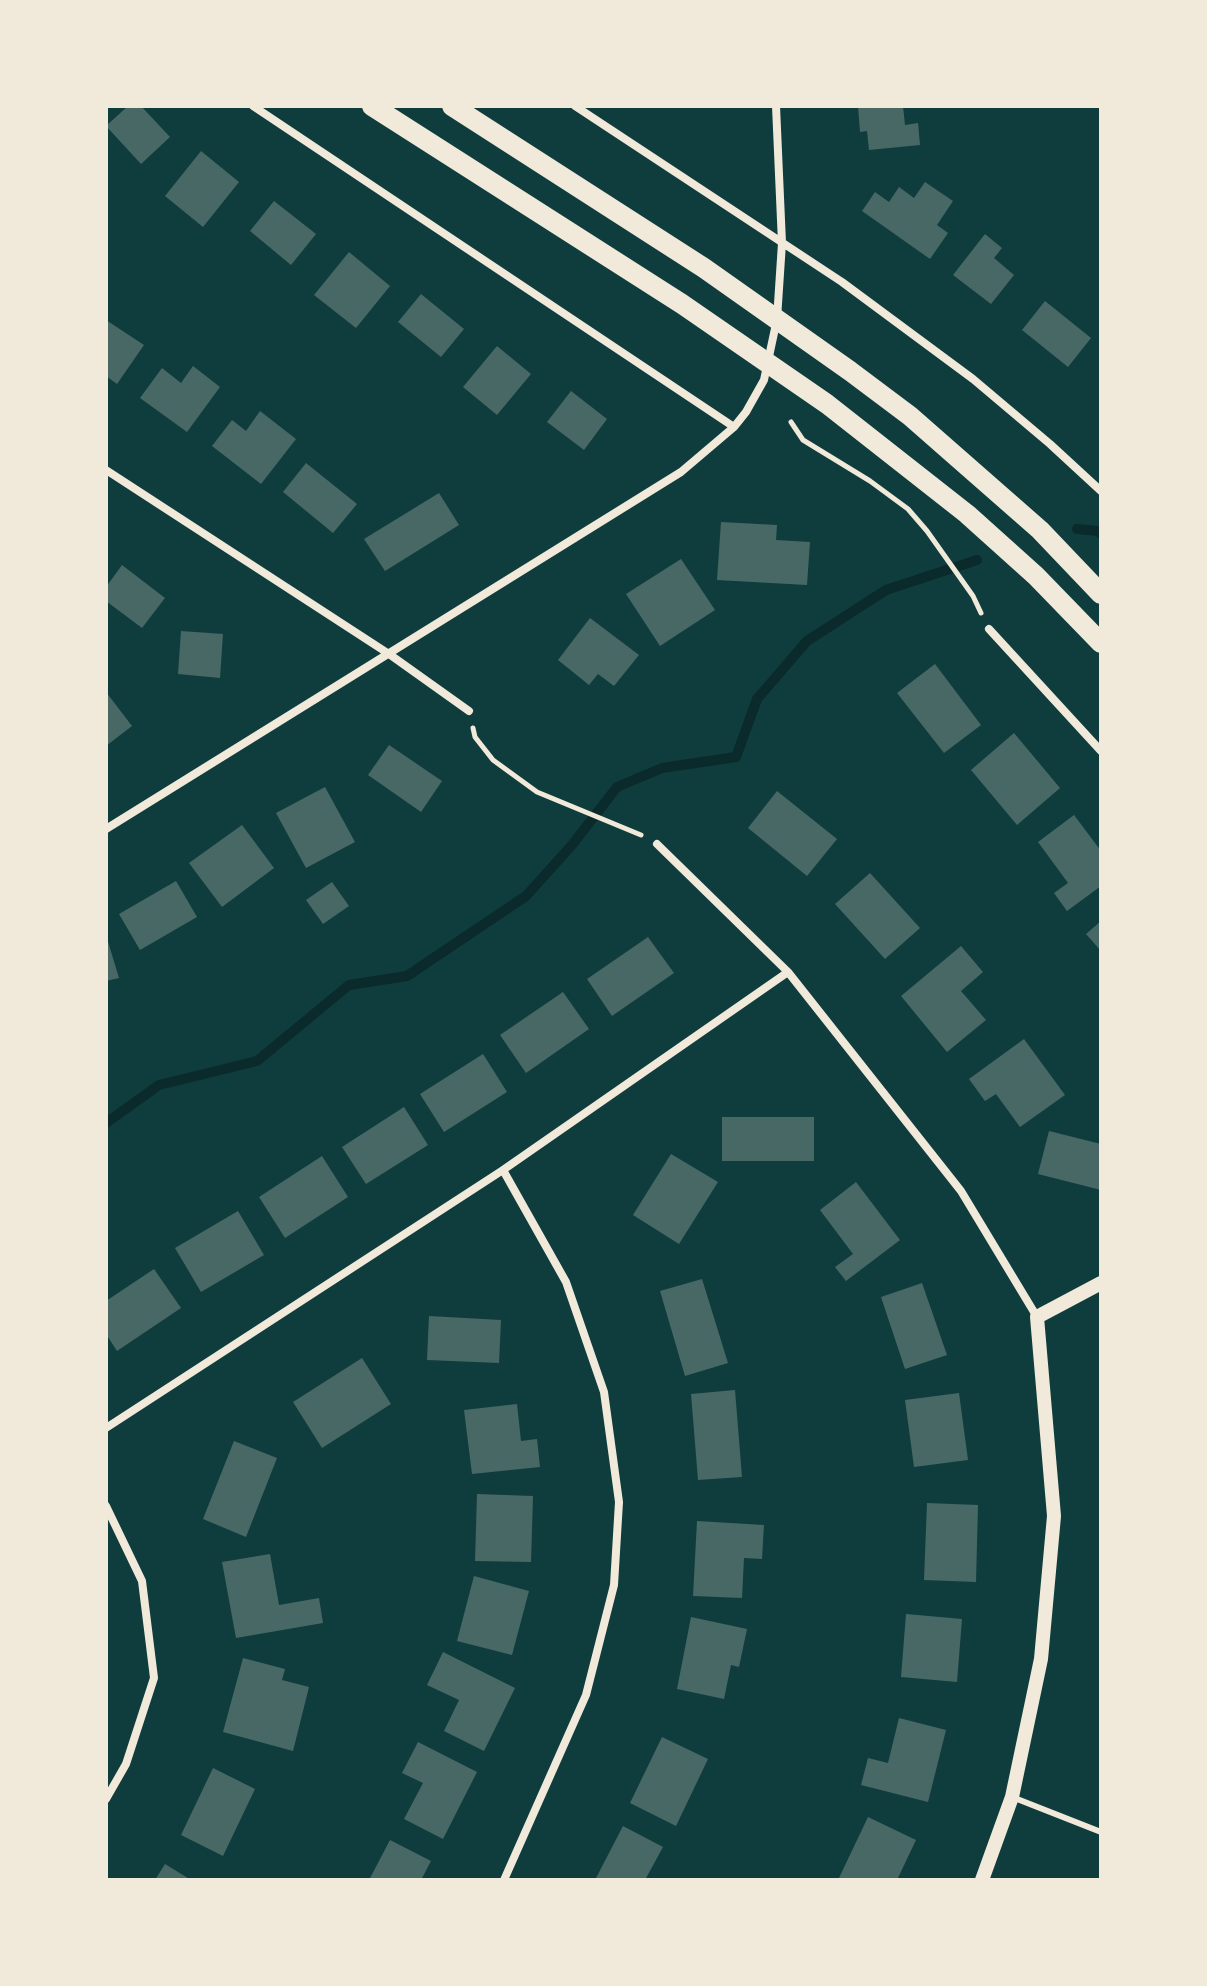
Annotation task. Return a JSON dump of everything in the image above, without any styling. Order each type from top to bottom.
[{"type":"main road","points":[[372,106],[682,304],[827,404],[967,514],[1036,576],[1101,643]]},
{"type":"main road","points":[[452,106],[704,268],[850,371],[942,443],[1040,530],[1101,594]]},
{"type":"street","points":[[253,106],[734,427]]},
{"type":"street","points":[[575,106],[842,282],[973,379],[1101,491]]},
{"type":"street","points":[[106,829],[681,472],[734,427],[764,380],[777,319],[782,243],[776,106]]},
{"type":"street","points":[[106,470],[389,654],[469,711]]},
{"type":"street","points":[[989,629],[1101,751]]},
{"type":"street","points":[[657,844],[788,972],[961,1191],[1037,1317],[1054,1516],[1041,1659],[1012,1797],[982,1880]]},
{"type":"street","points":[[106,1428],[503,1170],[788,972]]},
{"type":"street","points":[[503,1170],[566,1282],[604,1392],[619,1502],[614,1585],[586,1695],[504,1880]]},
{"type":"street","points":[[1037,1317],[1101,1283]]},
{"type":"street","points":[[106,1506],[142,1581],[154,1678],[126,1764],[106,1799]]},
{"type":"lane","points":[[1012,1797],[1101,1832]]},
{"type":"path","points":[[791,422],[803,440],[870,481],[908,509],[973,596]]},
{"type":"path","points":[[469,711],[475,737],[493,760],[537,792],[632,829]]},
{"type":"building","points":[[128,106],[141,106],[170,137],[141,164],[106,126]]},
{"type":"building","points":[[858,106],[903,106],[905,125],[918,123],[920,145],[869,150],[867,131],[860,132]]},
{"type":"building","points":[[201,151],[239,182],[203,227],[165,196]]},
{"type":"building","points":[[925,182],[953,201],[937,225],[948,233],[930,259],[862,211],[875,192],[889,202],[899,187],[914,198]]},
{"type":"building","points":[[274,201],[316,234],[291,265],[250,231]]},
{"type":"building","points":[[985,234],[1002,248],[994,258],[1014,275],[991,304],[953,275]]},
{"type":"building","points":[[349,252],[390,286],[356,328],[314,295]]},
{"type":"building","points":[[421,294],[464,329],[441,357],[398,322]]},
{"type":"building","points":[[1045,301],[1091,338],[1068,367],[1022,330]]},
{"type":"building","points":[[106,320],[144,345],[117,384],[106,376]]},
{"type":"building","points":[[497,346],[531,374],[497,415],[463,387]]},
{"type":"building","points":[[193,366],[220,387],[187,432],[140,398],[162,368],[181,383]]},
{"type":"building","points":[[571,391],[607,419],[584,450],[547,422]]},
{"type":"building","points":[[260,411],[296,439],[261,484],[212,446],[232,420],[246,431]]},
{"type":"building","points":[[306,463],[357,504],[333,533],[283,492]]},
{"type":"building","points":[[439,493],[459,525],[385,571],[364,539]]},
{"type":"building","points":[[721,522],[777,525],[776,540],[810,542],[807,585],[717,580]]},
{"type":"building","points":[[681,559],[715,610],[660,646],[626,594]]},
{"type":"building","points":[[122,565],[165,598],[142,628],[106,601],[106,587]]},
{"type":"building","points":[[590,618],[639,655],[614,686],[598,674],[589,685],[558,660]]},
{"type":"building","points":[[181,631],[223,634],[220,678],[178,674]]},
{"type":"building","points":[[935,664],[981,725],[944,753],[897,693]]},
{"type":"building","points":[[106,692],[132,726],[106,746]]},
{"type":"building","points":[[1014,733],[1060,788],[1017,825],[971,770]]},
{"type":"building","points":[[389,745],[442,781],[421,812],[368,775]]},
{"type":"building","points":[[325,787],[355,842],[306,868],[276,813]]},
{"type":"building","points":[[777,791],[837,839],[807,876],[748,828]]},
{"type":"building","points":[[1074,815],[1101,851],[1101,886],[1067,911],[1054,893],[1068,883],[1038,842]]},
{"type":"building","points":[[242,825],[274,868],[222,907],[189,863]]},
{"type":"building","points":[[870,873],[920,928],[885,959],[835,904]]},
{"type":"building","points":[[176,881],[197,917],[140,950],[119,914]]},
{"type":"building","points":[[332,882],[349,906],[323,924],[306,900]]},
{"type":"building","points":[[1101,921],[1101,951],[1086,934]]},
{"type":"building","points":[[106,935],[119,978],[106,981]]},
{"type":"building","points":[[648,937],[674,973],[612,1016],[587,979]]},
{"type":"building","points":[[961,946],[983,972],[961,991],[986,1020],[947,1052],[901,996]]},
{"type":"building","points":[[563,992],[589,1029],[526,1073],[500,1035]]},
{"type":"building","points":[[1024,1039],[1065,1095],[1020,1127],[996,1094],[985,1101],[969,1079]]},
{"type":"building","points":[[483,1054],[507,1092],[444,1132],[420,1094]]},
{"type":"building","points":[[404,1107],[428,1145],[366,1184],[342,1147]]},
{"type":"building","points":[[722,1117],[814,1117],[814,1161],[722,1161]]},
{"type":"building","points":[[1049,1131],[1101,1144],[1101,1190],[1038,1174]]},
{"type":"building","points":[[671,1154],[718,1182],[679,1244],[633,1215]]},
{"type":"building","points":[[322,1156],[348,1197],[285,1238],[259,1197]]},
{"type":"building","points":[[856,1182],[900,1240],[846,1281],[835,1267],[853,1254],[820,1210]]},
{"type":"building","points":[[238,1211],[264,1255],[201,1292],[175,1248]]},
{"type":"building","points":[[154,1269],[181,1308],[117,1351],[106,1334],[106,1301]]},
{"type":"building","points":[[702,1279],[728,1363],[685,1376],[660,1291]]},
{"type":"building","points":[[922,1283],[947,1355],[905,1369],[881,1297]]},
{"type":"building","points":[[429,1316],[501,1320],[499,1363],[427,1360]]},
{"type":"building","points":[[362,1358],[391,1404],[322,1448],[293,1402]]},
{"type":"building","points":[[735,1390],[742,1477],[698,1480],[691,1394]]},
{"type":"building","points":[[959,1393],[968,1460],[914,1467],[905,1400]]},
{"type":"building","points":[[517,1404],[521,1441],[537,1439],[540,1467],[472,1474],[464,1410]]},
{"type":"building","points":[[234,1441],[277,1458],[246,1537],[203,1519]]},
{"type":"building","points":[[477,1494],[533,1496],[531,1562],[475,1561]]},
{"type":"building","points":[[927,1503],[978,1505],[976,1582],[924,1580]]},
{"type":"building","points":[[697,1521],[764,1525],[762,1559],[744,1558],[742,1598],[693,1596]]},
{"type":"building","points":[[270,1554],[279,1605],[319,1598],[323,1623],[236,1638],[222,1562]]},
{"type":"building","points":[[474,1576],[529,1591],[512,1655],[457,1641]]},
{"type":"building","points":[[906,1614],[962,1619],[957,1682],[901,1677]]},
{"type":"building","points":[[691,1617],[747,1629],[739,1667],[731,1665],[724,1699],[677,1689]]},
{"type":"building","points":[[443,1652],[515,1688],[484,1751],[444,1731],[459,1700],[427,1685]]},
{"type":"building","points":[[243,1658],[285,1669],[282,1680],[309,1687],[293,1751],[223,1732]]},
{"type":"building","points":[[899,1718],[946,1730],[928,1802],[861,1785],[868,1758],[888,1763]]},
{"type":"building","points":[[662,1737],[708,1759],[676,1826],[630,1803]]},
{"type":"building","points":[[418,1742],[477,1772],[443,1839],[404,1819],[423,1783],[402,1773]]},
{"type":"building","points":[[213,1768],[255,1789],[223,1856],[181,1835]]},
{"type":"building","points":[[868,1817],[916,1840],[897,1880],[838,1880]]},
{"type":"building","points":[[623,1826],[663,1847],[645,1880],[595,1880]]},
{"type":"building","points":[[390,1840],[431,1861],[421,1880],[369,1880]]},
{"type":"building","points":[[165,1864],[191,1880],[155,1880]]},
{"type":"waterway","points":[[1077,529],[1101,534]]},
{"type":"waterway","points":[[106,1123],[159,1085],[257,1061],[349,985],[407,976],[526,896],[572,845],[617,787],[662,768],[736,757],[757,699],[807,641],[886,590],[977,560]]}]
